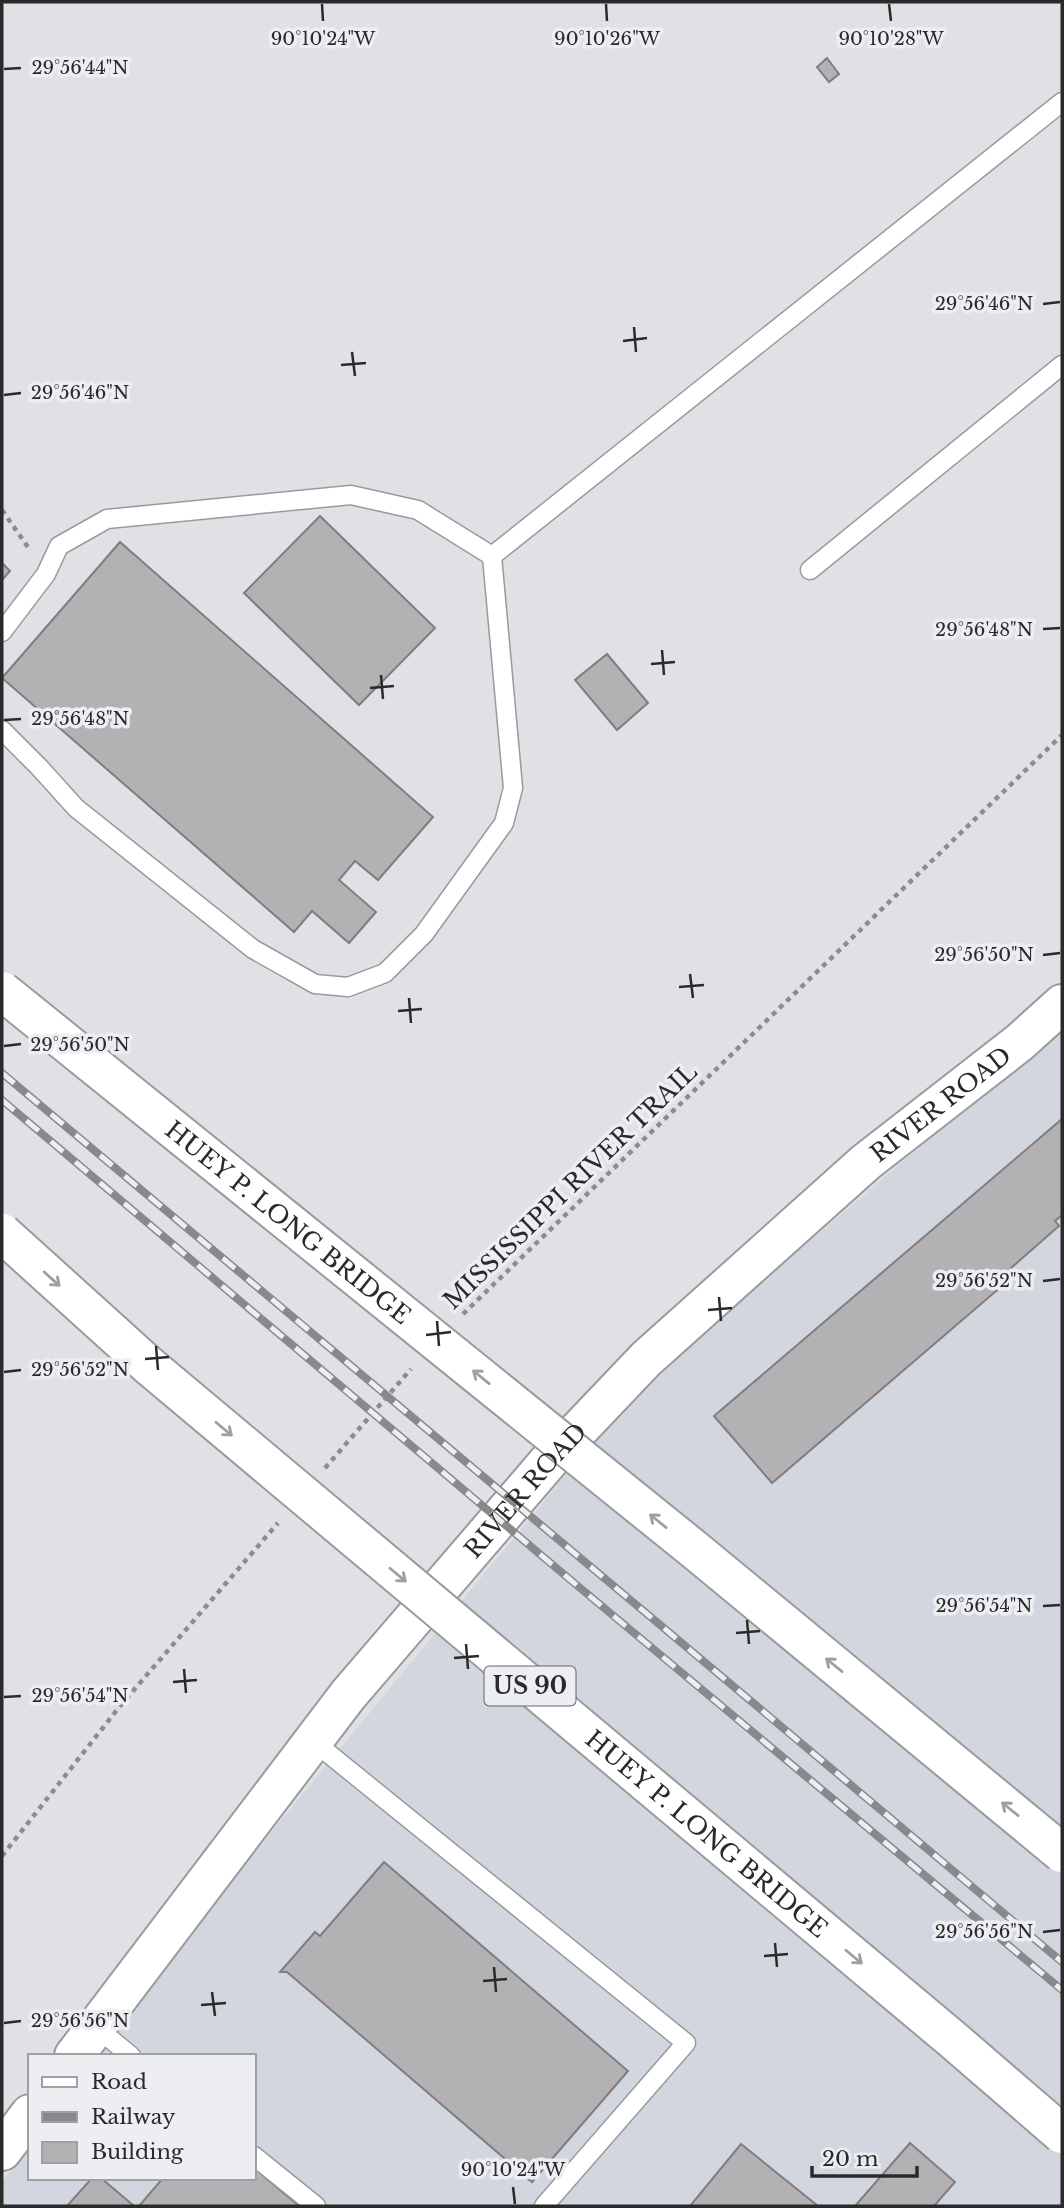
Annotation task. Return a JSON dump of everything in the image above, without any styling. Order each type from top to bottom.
[{"type":"main road","name":"HUEY P. LONG BRIDGE","points":[[2,991],[696,1551],[1062,1853]]},
{"type":"main road","name":"RIVER ROAD","points":[[85,2041],[348,1695],[548,1462],[646,1359],[866,1162],[1020,1042],[1062,1004]]},
{"type":"main road","name":"HUEY P. LONG BRIDGE","points":[[2,1233],[148,1366],[1062,2134]]},
{"type":"main road","points":[[2,2151],[28,2117]]},
{"type":"lane","points":[[492,556],[1062,102]]},
{"type":"lane","points":[[810,570],[1062,365]]},
{"type":"lane","points":[[2,632],[46,574],[60,546],[107,519],[351,495],[418,510],[492,556]]},
{"type":"lane","points":[[2,730],[76,808],[253,949],[315,984],[348,987],[385,973],[424,934],[504,823],[513,788],[492,556]]},
{"type":"lane","points":[[313,1741],[686,2043],[544,2206]]},
{"type":"lane","points":[[85,2041],[125,2054]]},
{"type":"lane","points":[[256,2158],[316,2206]]},
{"type":"path","points":[[2,510],[46,574]]},
{"type":"path","name":"MISSISSIPPI RIVER TRAIL","points":[[454,1323],[1062,735]]},
{"type":"path","points":[[324,1470],[418,1362]]},
{"type":"path","points":[[2,1856],[120,1706],[279,1521]]},
{"type":"shaded area","points":[[1062,1024],[1062,2206],[2,2206],[2,2182],[28,2148],[28,2180],[256,2180],[256,2054],[97,2054],[184,1938],[574,1465],[693,1342]]},
{"type":"building","points":[[827,58],[839,74],[829,82],[817,67]]},
{"type":"building","points":[[320,516],[435,628],[359,705],[244,593]]},
{"type":"building","points":[[120,542],[433,817],[378,880],[355,861],[339,880],[376,912],[349,943],[312,911],[294,932],[2,678]]},
{"type":"building","points":[[2,563],[10,571],[2,580]]},
{"type":"building","points":[[607,654],[648,703],[617,730],[575,680]]},
{"type":"building","points":[[1062,1119],[1062,1215],[1055,1221],[1059,1226],[1011,1268],[1016,1274],[772,1483],[714,1416]]},
{"type":"building","points":[[384,1862],[628,2071],[532,2182],[287,1972],[280,1972],[315,1932],[320,1936]]},
{"type":"building","points":[[910,2143],[955,2182],[934,2206],[855,2206]]},
{"type":"building","points":[[741,2144],[818,2206],[690,2206]]},
{"type":"building","points":[[256,2170],[299,2206],[139,2206],[161,2180],[256,2180]]},
{"type":"building","points":[[90,2180],[103,2180],[134,2206],[67,2206]]},
{"type":"railway","points":[[2,1073],[1062,1962]]},
{"type":"railway","points":[[2,1100],[1062,1990]]}]
